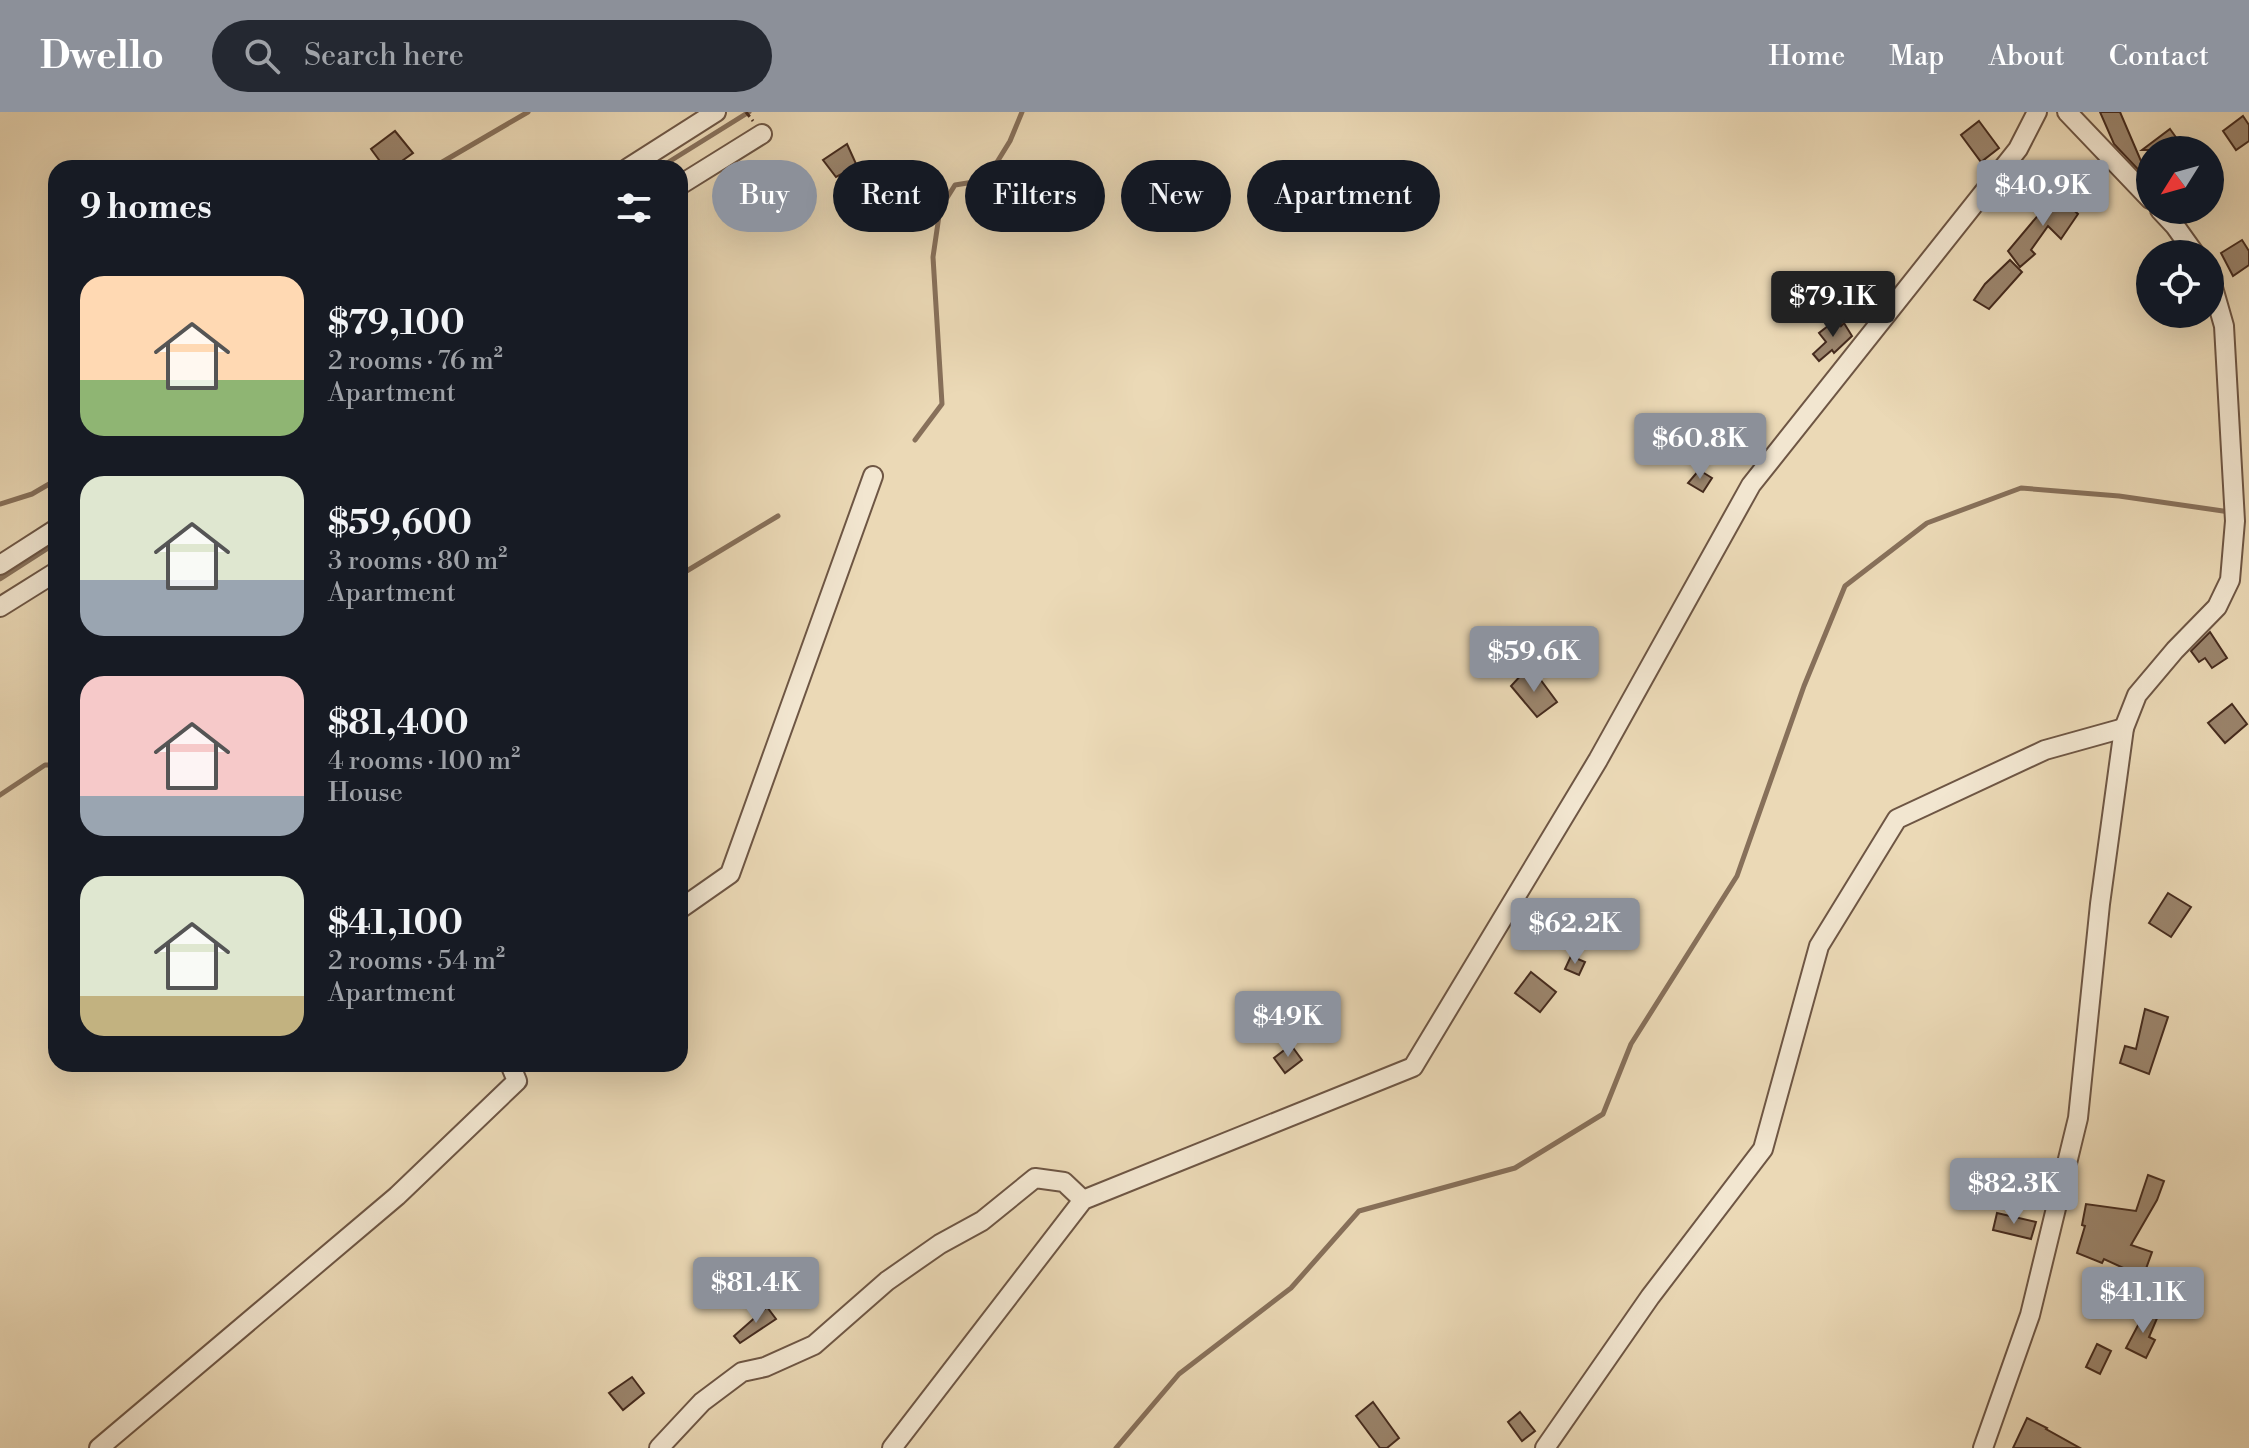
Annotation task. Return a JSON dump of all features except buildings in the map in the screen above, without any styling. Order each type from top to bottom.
[{"type":"street","points":[[641,160],[716,112]]},
{"type":"street","points":[[892,1448],[1083,1200],[1413,1067],[1598,760],[1751,485],[2018,149],[2037,112]]},
{"type":"street","points":[[2067,112],[2136,184]]},
{"type":"street","points":[[688,180],[762,134]]},
{"type":"street","points":[[2171,224],[2184,240]]},
{"type":"street","points":[[1983,1448],[2030,1315],[2078,1118],[2100,904],[2124,728],[2137,695],[2217,607],[2230,580],[2235,521],[2224,326]]},
{"type":"street","points":[[688,903],[730,874],[873,476]]},
{"type":"street","points":[[0,565],[48,534]]},
{"type":"street","points":[[0,607],[48,577]]},
{"type":"street","points":[[1545,1448],[1650,1297],[1763,1149],[1819,946],[1897,819],[2045,750],[2124,728]]},
{"type":"street","points":[[99,1448],[397,1196],[517,1081],[513,1072]]},
{"type":"street","points":[[659,1448],[702,1402],[742,1372],[765,1367],[814,1345],[887,1281],[940,1244],[982,1221],[1035,1178],[1064,1182],[1083,1200]]},
{"type":"waterway","points":[[446,160],[528,112]]},
{"type":"waterway","points":[[672,160],[749,112]]},
{"type":"waterway","points":[[915,440],[942,404],[933,257],[940,209],[955,185],[986,180],[1010,141],[1022,112]]},
{"type":"waterway","points":[[0,504],[32,494],[48,485]]},
{"type":"waterway","points":[[1116,1448],[1179,1374],[1291,1288],[1359,1211],[1515,1168],[1603,1114],[1631,1044],[1737,876],[1804,686],[1845,586],[1927,523],[2021,488],[2119,496],[2230,512]]},
{"type":"waterway","points":[[688,570],[778,516]]},
{"type":"waterway","points":[[0,579],[48,548]]},
{"type":"waterway","points":[[0,795],[48,765]]}]
